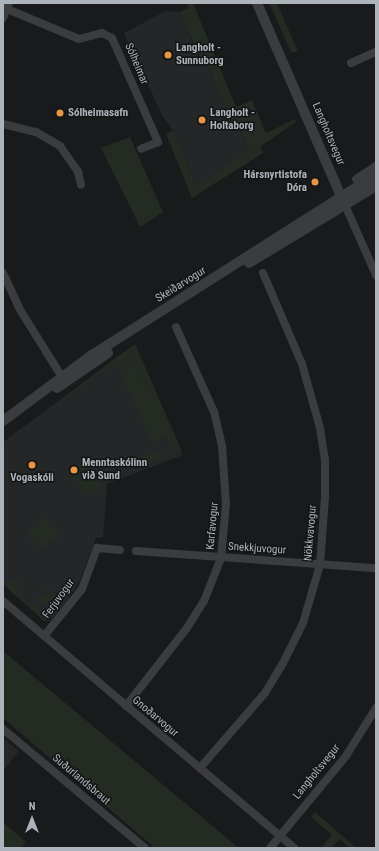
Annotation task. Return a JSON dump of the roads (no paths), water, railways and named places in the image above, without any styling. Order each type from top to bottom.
[{"type":"street","name":"Langholtsvegur","points":[[257,3],[376,275]]},
{"type":"street","name":"Sólheimar","points":[[3,18],[8,6],[82,40],[102,33],[112,38],[158,142],[141,149]]},
{"type":"street","points":[[351,63],[376,52]]},
{"type":"street","points":[[3,124],[36,132],[60,146],[78,172],[81,185]]},
{"type":"street","name":"Skeiðarvogur","points":[[3,421],[63,379],[343,200],[375,171]]},
{"type":"street","name":"Skeiðarvogur","points":[[356,179],[375,171]]},
{"type":"street","name":"Skeiðarvogur","points":[[343,200],[376,186]]},
{"type":"street","points":[[3,273],[19,308],[63,379]]},
{"type":"street","name":"Nökkvavogur","points":[[200,768],[265,693],[284,663],[303,624],[320,565],[325,497],[325,460],[320,428],[302,364],[263,273]]},
{"type":"street","name":"Karfavogur","points":[[126,706],[187,628],[204,601],[221,558],[226,504],[222,446],[214,412],[176,327]]},
{"type":"street","name":"Skeiðarvogur","points":[[3,429],[63,379]]},
{"type":"street","name":"Ferjuvogur","points":[[44,636],[82,589],[97,548],[120,550]]},
{"type":"street","name":"Snekkjuvogur","points":[[136,551],[376,568]]},
{"type":"street","name":"Gnoðarvogur","points":[[3,601],[294,848]]},
{"type":"street","name":"Langholtsvegur","points":[[270,848],[346,756],[376,708]]},
{"type":"street","name":"Suðurlandsbraut","points":[[3,729],[145,848]]},
{"type":"place","name":"Langholt - Sunnuborg","points":[[168,55]]},
{"type":"place","name":"Sólheimasafn","points":[[60,113]]},
{"type":"place","name":"Langholt - Holtaborg","points":[[202,120]]},
{"type":"place","name":"Hársnyrtistofa Dóra","points":[[315,182]]},
{"type":"place","name":"Vogaskóli","points":[[32,465]]},
{"type":"place","name":"Menntaskólinn við Sund","points":[[74,470]]}]
